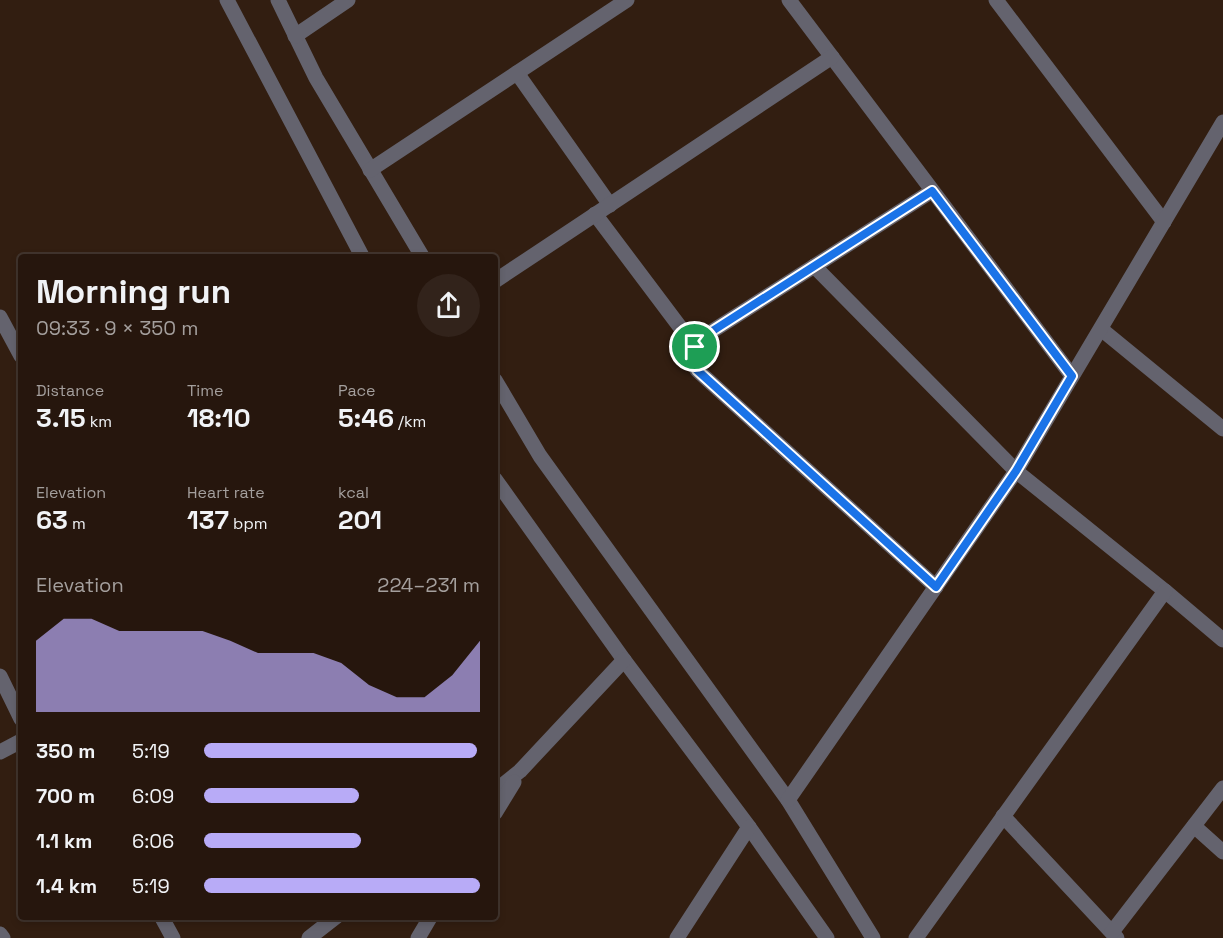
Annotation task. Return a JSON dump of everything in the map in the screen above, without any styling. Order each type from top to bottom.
[{"type":"street","points":[[227,0],[361,254]]},
{"type":"street","points":[[278,0],[316,78],[421,254]]},
{"type":"street","points":[[295,36],[348,0]]},
{"type":"street","points":[[370,170],[627,0]]},
{"type":"street","points":[[789,0],[1072,376]]},
{"type":"street","points":[[996,0],[1164,222]]},
{"type":"street","points":[[498,279],[832,57]]},
{"type":"street","points":[[517,73],[610,205]]},
{"type":"street","points":[[788,800],[1016,471],[1223,122]]},
{"type":"street","points":[[932,191],[703,337],[695,347],[692,357],[697,370],[936,587]]},
{"type":"street","points":[[595,214],[695,347]]},
{"type":"street","points":[[814,266],[1016,471],[1223,640]]},
{"type":"street","points":[[0,317],[18,350]]},
{"type":"street","points":[[1101,329],[1223,429]]},
{"type":"street","points":[[498,385],[540,456],[788,800],[873,938]]},
{"type":"street","points":[[500,498],[749,827],[827,938]]},
{"type":"street","points":[[916,938],[1165,591]]},
{"type":"street","points":[[498,789],[520,771],[624,660]]},
{"type":"street","points":[[0,676],[18,713]]},
{"type":"street","points":[[0,752],[18,743]]},
{"type":"street","points":[[498,808],[520,771]]},
{"type":"street","points":[[1003,816],[1114,935],[1223,788]]},
{"type":"street","points":[[1194,826],[1223,852]]},
{"type":"street","points":[[677,938],[749,827]]},
{"type":"street","points":[[163,920],[173,938]]},
{"type":"street","points":[[309,938],[332,920]]},
{"type":"street","points":[[418,938],[429,920]]},
{"type":"street","points":[[0,934],[3,938]]},
{"type":"route","points":[[932,191],[1072,376],[1016,471],[936,587],[697,370],[692,357],[695,347],[703,337],[932,191]]}]
